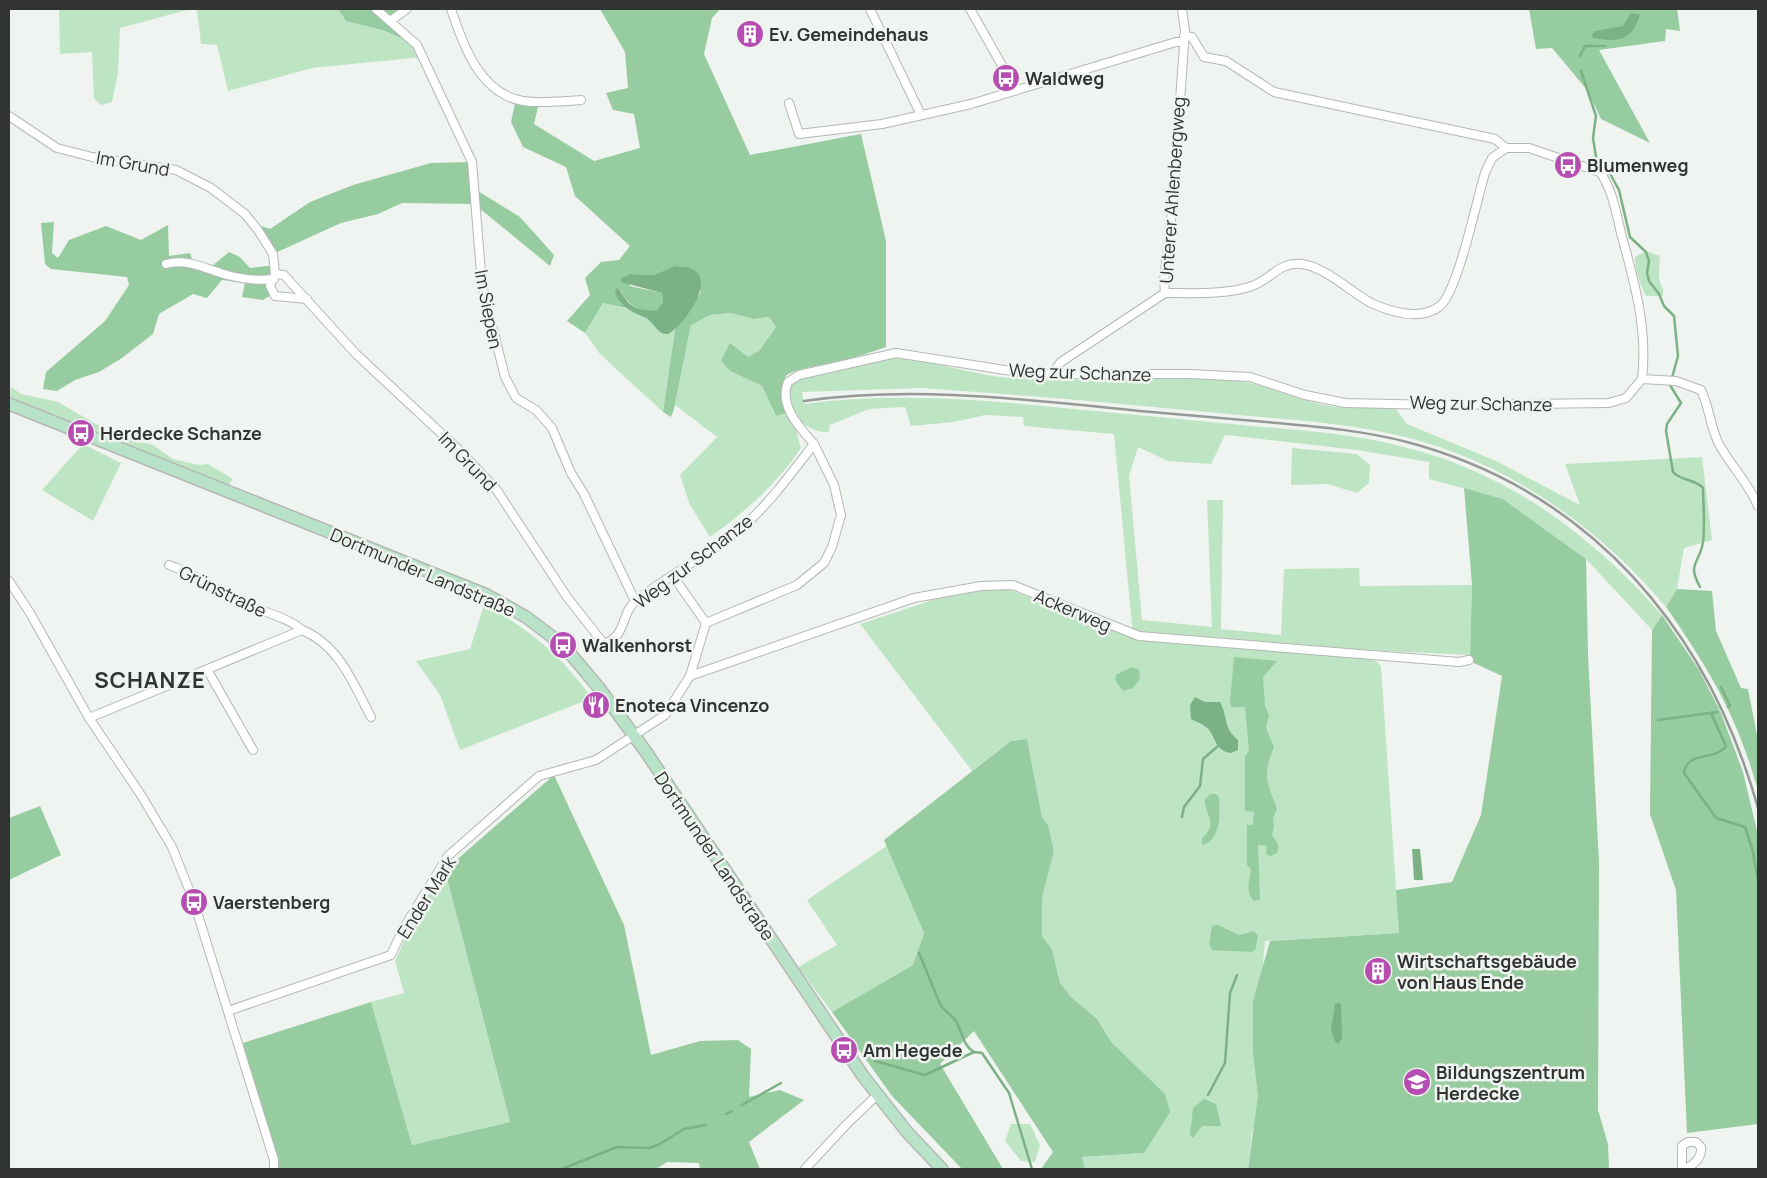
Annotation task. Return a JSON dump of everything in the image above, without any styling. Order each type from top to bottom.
[{"type":"main road","name":"Dortmunder Landstraße","points":[[9,404],[486,596],[526,617],[563,645],[599,688],[633,734],[877,1095],[942,1169]]},
{"type":"street","name":"Im Siepen","points":[[376,9],[417,45],[472,162],[482,285],[505,377],[516,398],[536,410],[552,428],[571,473],[584,494],[635,601]]},
{"type":"street","points":[[390,21],[407,9]]},
{"type":"street","points":[[452,9],[469,55],[485,79],[495,88],[523,101],[581,100]]},
{"type":"street","points":[[870,9],[921,115]]},
{"type":"street","points":[[970,9],[1016,90]]},
{"type":"street","name":"Unterer Ahlenbergweg","points":[[1052,372],[1061,362],[1165,293],[1164,280],[1171,222],[1184,39],[1182,9]]},
{"type":"street","points":[[788,104],[799,134],[882,124],[971,104],[1192,37],[1204,57],[1226,61],[1274,92],[1495,139],[1506,148]]},
{"type":"street","name":"Im Grund","points":[[9,116],[57,148],[92,157],[176,170],[211,188],[245,214],[274,254],[274,277],[270,286],[275,296],[307,300]]},
{"type":"street","points":[[1165,293],[1239,289],[1252,286],[1291,263],[1314,267],[1371,302],[1388,310],[1409,314],[1425,312],[1440,305],[1452,288],[1484,173],[1492,158],[1506,148],[1529,148],[1587,166],[1600,172],[1611,193],[1642,321],[1645,359],[1642,379],[1662,379],[1700,390],[1706,399],[1712,429],[1719,445],[1753,495],[1758,506]]},
{"type":"street","points":[[166,264],[175,262],[189,263],[228,275],[255,280],[274,277]]},
{"type":"street","name":"Im Grund","points":[[274,277],[284,275],[356,354],[458,449],[496,489],[567,597],[604,644]]},
{"type":"street","name":"Weg zur Schanze","points":[[604,644],[614,640],[620,632],[635,601],[748,523],[814,444],[794,420],[786,400],[788,382],[799,375],[896,353],[1031,374],[1052,372],[1081,375],[1189,374],[1250,377],[1329,400],[1438,405],[1609,402],[1626,398],[1642,379]]},
{"type":"street","points":[[673,576],[706,623],[797,585],[824,563],[832,547],[841,515],[834,485],[814,444]]},
{"type":"street","name":"Grünstraße","points":[[169,565],[190,572],[239,602],[293,622],[302,630],[325,642],[335,653],[349,675],[371,716]]},
{"type":"street","points":[[9,581],[30,613],[88,718],[142,795],[172,846],[194,902],[274,1160],[274,1169]]},
{"type":"street","name":"Ackerweg","points":[[690,676],[914,598],[981,586],[1005,585],[1013,585],[1138,636],[1459,662],[1469,660]]},
{"type":"street","name":"Ender Mark","points":[[228,1011],[391,956],[403,929],[448,856],[539,776],[596,760],[665,714],[690,676],[706,623]]},
{"type":"street","name":"Grünstraße","points":[[88,718],[208,671],[302,630]]},
{"type":"street","points":[[208,671],[253,750]]},
{"type":"street","points":[[808,1169],[845,1126],[877,1095]]},
{"type":"street","points":[[1682,1169],[1682,1146],[1688,1142],[1696,1142],[1701,1147],[1701,1155],[1697,1161],[1686,1169]]},
{"type":"shaded area","points":[[59,9],[191,9],[120,28],[118,73],[112,102],[101,105],[94,98],[92,52],[60,54]]},
{"type":"shaded area","points":[[197,9],[338,9],[346,21],[385,31],[417,45],[423,57],[312,68],[228,91],[217,45],[201,44]]},
{"type":"shaded area","points":[[338,9],[407,9],[390,21],[417,45],[385,31],[346,21]]},
{"type":"shaded area","points":[[600,9],[720,9],[712,18],[704,54],[750,155],[861,134],[886,241],[886,347],[853,358],[791,372],[784,379],[782,388],[786,413],[776,416],[762,386],[730,371],[721,361],[730,343],[748,357],[759,351],[776,327],[769,317],[753,319],[731,313],[710,315],[691,325],[674,409],[671,417],[663,412],[675,330],[701,292],[682,266],[674,266],[654,275],[631,274],[630,286],[662,293],[663,302],[657,310],[645,310],[635,307],[630,304],[620,290],[619,301],[626,308],[603,303],[585,333],[567,321],[590,295],[585,278],[601,262],[619,260],[630,246],[575,196],[566,167],[523,147],[511,122],[516,99],[539,102],[534,124],[594,161],[640,148],[634,114],[613,110],[606,93],[628,88],[625,52]]},
{"type":"shaded area","points":[[1529,9],[1677,9],[1680,31],[1666,29],[1665,41],[1599,50],[1650,143],[1601,119],[1588,91],[1552,48],[1536,49]]},
{"type":"shaded area","points":[[1631,13],[1640,15],[1628,35],[1616,40],[1593,38],[1591,36],[1595,31],[1623,26]]},
{"type":"shaded area","points":[[472,162],[473,188],[520,217],[554,255],[550,266],[474,204],[402,203],[378,214],[341,223],[273,254],[253,223],[270,229],[310,202],[353,185],[431,163]]},
{"type":"shaded area","points":[[54,222],[52,253],[58,258],[69,240],[106,226],[141,240],[168,225],[169,256],[190,253],[195,268],[206,271],[229,252],[240,257],[250,268],[276,265],[273,294],[263,300],[242,297],[245,283],[222,280],[207,298],[193,294],[159,314],[153,334],[122,358],[99,372],[75,380],[57,391],[43,389],[46,372],[105,321],[129,285],[127,277],[51,269],[45,264],[41,223]]},
{"type":"shaded area","points":[[1646,251],[1660,256],[1659,279],[1663,296],[1646,296],[1640,282],[1635,257]]},
{"type":"shaded area","points":[[674,266],[691,269],[700,276],[701,287],[690,312],[673,331],[664,334],[647,319],[625,307],[619,300],[615,290],[617,288],[634,307],[657,310],[663,302],[662,293],[621,282],[621,278],[631,274],[654,275]]},
{"type":"shaded area","points":[[603,303],[642,315],[665,333],[669,334],[675,330],[663,412],[600,354],[585,333]]},
{"type":"shaded area","points":[[731,313],[753,319],[769,317],[776,327],[759,351],[730,371],[762,386],[776,416],[786,413],[796,430],[801,448],[782,474],[760,497],[710,537],[690,505],[680,475],[717,437],[675,405],[691,325],[710,315]]},
{"type":"shaded area","points":[[885,358],[921,361],[1010,378],[1111,380],[1201,378],[1232,380],[1262,386],[1322,405],[1395,408],[1407,424],[1496,461],[1580,505],[1565,464],[1702,457],[1712,540],[1684,548],[1677,589],[1666,607],[1607,546],[1574,519],[1539,495],[1502,474],[1464,456],[1424,442],[1382,432],[1324,423],[1039,397],[922,388],[802,392],[804,404],[882,398],[999,402],[1352,436],[1404,447],[1442,458],[1478,473],[1512,490],[1545,510],[1577,533],[1607,559],[1662,615],[1652,630],[1586,559],[1503,499],[1429,479],[1429,462],[1357,450],[1225,435],[1211,464],[1168,461],[1138,447],[1129,476],[1142,620],[1212,627],[1207,500],[1223,500],[1221,629],[1281,635],[1284,569],[1359,568],[1360,586],[1472,585],[1470,655],[1363,650],[1381,666],[1399,933],[1265,941],[1262,977],[1270,1090],[1252,1132],[1248,1169],[1085,1169],[1082,1157],[1144,1153],[1112,1043],[1097,1019],[1071,997],[1060,983],[1052,949],[1042,936],[1042,898],[1054,851],[1048,825],[1042,817],[1027,739],[1011,741],[972,771],[860,624],[954,593],[973,589],[1007,589],[1133,636],[1114,434],[1024,426],[1023,417],[985,415],[954,422],[911,426],[905,407],[869,409],[830,425],[829,432],[810,428],[795,415],[788,397],[795,379]]},
{"type":"shaded area","points":[[11,387],[21,394],[58,402],[115,435],[153,445],[173,459],[199,465],[208,464],[233,479],[224,491],[13,406],[10,399]]},
{"type":"shaded area","points":[[83,444],[121,463],[93,521],[42,490]]},
{"type":"shaded area","points":[[1292,448],[1357,454],[1370,465],[1369,483],[1357,493],[1327,484],[1291,485]]},
{"type":"shaded area","points":[[1464,488],[1503,499],[1586,559],[1588,655],[1599,862],[1598,1110],[1608,1144],[1609,1169],[1248,1169],[1258,1096],[1253,1052],[1253,1001],[1270,941],[1399,933],[1396,890],[1452,882],[1481,815],[1502,676],[1474,663],[1470,655],[1472,585]]},
{"type":"shaded area","points":[[1677,589],[1712,591],[1716,631],[1741,688],[1748,689],[1758,740],[1758,791],[1741,740],[1721,695],[1696,652],[1666,607]]},
{"type":"shaded area","points":[[484,605],[516,623],[544,645],[569,669],[592,698],[460,750],[440,695],[416,661],[470,649]]},
{"type":"shaded area","points":[[1662,615],[1699,670],[1721,713],[1743,772],[1758,835],[1758,1124],[1687,1133],[1676,890],[1650,814],[1652,630]]},
{"type":"shaded area","points":[[1234,657],[1277,661],[1263,677],[1265,705],[1269,715],[1266,728],[1274,747],[1267,772],[1268,785],[1277,809],[1273,818],[1274,827],[1272,835],[1277,842],[1278,848],[1277,853],[1271,856],[1266,854],[1267,846],[1258,845],[1260,899],[1254,901],[1248,889],[1251,869],[1247,865],[1247,825],[1253,825],[1254,812],[1245,811],[1245,756],[1249,751],[1245,707],[1231,707],[1230,701]]},
{"type":"shaded area","points":[[1132,667],[1139,670],[1140,679],[1133,688],[1123,691],[1115,680],[1116,675]]},
{"type":"shaded area","points":[[1195,697],[1205,702],[1220,702],[1230,731],[1238,740],[1238,750],[1231,753],[1225,752],[1218,746],[1209,730],[1203,724],[1191,719],[1190,705]]},
{"type":"shaded area","points":[[1027,739],[1042,817],[1048,825],[1054,851],[1042,898],[1042,936],[1052,949],[1060,983],[1071,997],[1097,1019],[1112,1043],[1165,1094],[1170,1112],[1144,1153],[1082,1157],[1085,1169],[1041,1169],[1053,1152],[974,1031],[940,1064],[1003,1169],[962,1169],[892,1096],[832,1012],[913,965],[924,933],[884,840],[1011,741]]},
{"type":"shaded area","points":[[554,775],[624,925],[651,1055],[700,1041],[738,1040],[751,1049],[749,1097],[780,1090],[804,1100],[749,1142],[760,1169],[700,1169],[699,1163],[667,1162],[656,1169],[278,1169],[278,1162],[243,1043],[371,1002],[412,1145],[510,1122],[445,870]]},
{"type":"shaded area","points":[[1210,794],[1216,794],[1219,797],[1218,825],[1213,838],[1202,845],[1202,838],[1210,828],[1210,819],[1205,800]]},
{"type":"shaded area","points":[[40,806],[61,855],[9,880],[9,818]]},
{"type":"shaded area","points":[[888,845],[924,933],[913,965],[832,1012],[798,967],[837,945],[807,900]]},
{"type":"shaded area","points":[[1412,849],[1420,849],[1423,880],[1414,880]]},
{"type":"shaded area","points":[[445,870],[510,1122],[412,1145],[371,1002],[404,993],[395,961],[409,930]]},
{"type":"shaded area","points":[[1218,925],[1239,935],[1254,931],[1258,936],[1255,950],[1251,952],[1212,950],[1209,944],[1212,926]]},
{"type":"shaded area","points":[[1335,1004],[1341,1004],[1342,1039],[1338,1044],[1335,1042],[1331,1030]]},
{"type":"shaded area","points":[[1204,1099],[1216,1104],[1221,1126],[1202,1126],[1193,1138],[1190,1135],[1193,1108]]},
{"type":"shaded area","points":[[1011,1124],[1030,1124],[1040,1145],[1035,1162],[1021,1161],[1005,1141]]},
{"type":"waterway","points":[[1580,56],[1585,46],[1605,46]]},
{"type":"waterway","points":[[1581,71],[1596,116],[1593,138],[1596,157],[1599,163],[1608,170],[1619,190],[1630,237],[1646,252],[1649,261],[1647,273],[1649,281],[1659,294],[1664,306],[1674,316],[1678,356],[1670,385],[1681,403],[1667,424],[1666,431],[1673,472],[1703,488],[1703,541],[1694,569],[1696,580],[1700,587]]},
{"type":"waterway","points":[[1721,687],[1730,706],[1728,707]]},
{"type":"waterway","points":[[1658,720],[1717,712]]},
{"type":"waterway","points":[[1711,713],[1726,746],[1721,751],[1690,762],[1686,766],[1684,773],[1716,818],[1745,827],[1753,852],[1758,882]]},
{"type":"waterway","points":[[1182,817],[1184,807],[1200,786],[1203,759],[1218,746]]},
{"type":"waterway","points":[[919,953],[940,1004],[956,1021],[967,1046],[974,1052]]},
{"type":"waterway","points":[[1208,1095],[1225,1063],[1230,993],[1237,975]]},
{"type":"waterway","points":[[875,1061],[925,1075],[974,1052],[982,1053],[1009,1093],[1032,1169]]},
{"type":"waterway","points":[[742,1105],[781,1083]]},
{"type":"waterway","points":[[726,1114],[732,1111]]},
{"type":"waterway","points":[[562,1169],[617,1147],[649,1148],[658,1145],[684,1129],[706,1125]]},
{"type":"railway","points":[[804,401],[888,394],[972,396],[1293,425],[1343,430],[1391,438],[1473,464],[1532,495],[1586,532],[1633,577],[1673,627],[1708,683],[1736,743],[1758,808]]},
{"type":"place","name":"Ev. Gemeindehaus","points":[[750,34]]},
{"type":"place","name":"Waldweg","points":[[1006,78]]},
{"type":"place","name":"Blumenweg","points":[[1568,165]]},
{"type":"place","name":"Herdecke Schanze","points":[[81,433]]},
{"type":"place","name":"Walkenhorst","points":[[563,645]]},
{"type":"place","name":"Enoteca Vincenzo","points":[[596,705]]},
{"type":"place","name":"Vaerstenberg","points":[[194,902]]},
{"type":"place","name":"Wirtschaftsgebäude von Haus Ende","points":[[1378,971]]},
{"type":"place","name":"Am Hegede","points":[[844,1050]]},
{"type":"place","name":"Bildungszentrum Herdecke","points":[[1417,1082]]},
{"type":"district","name":"SCHANZE","points":[[150,680]]}]
